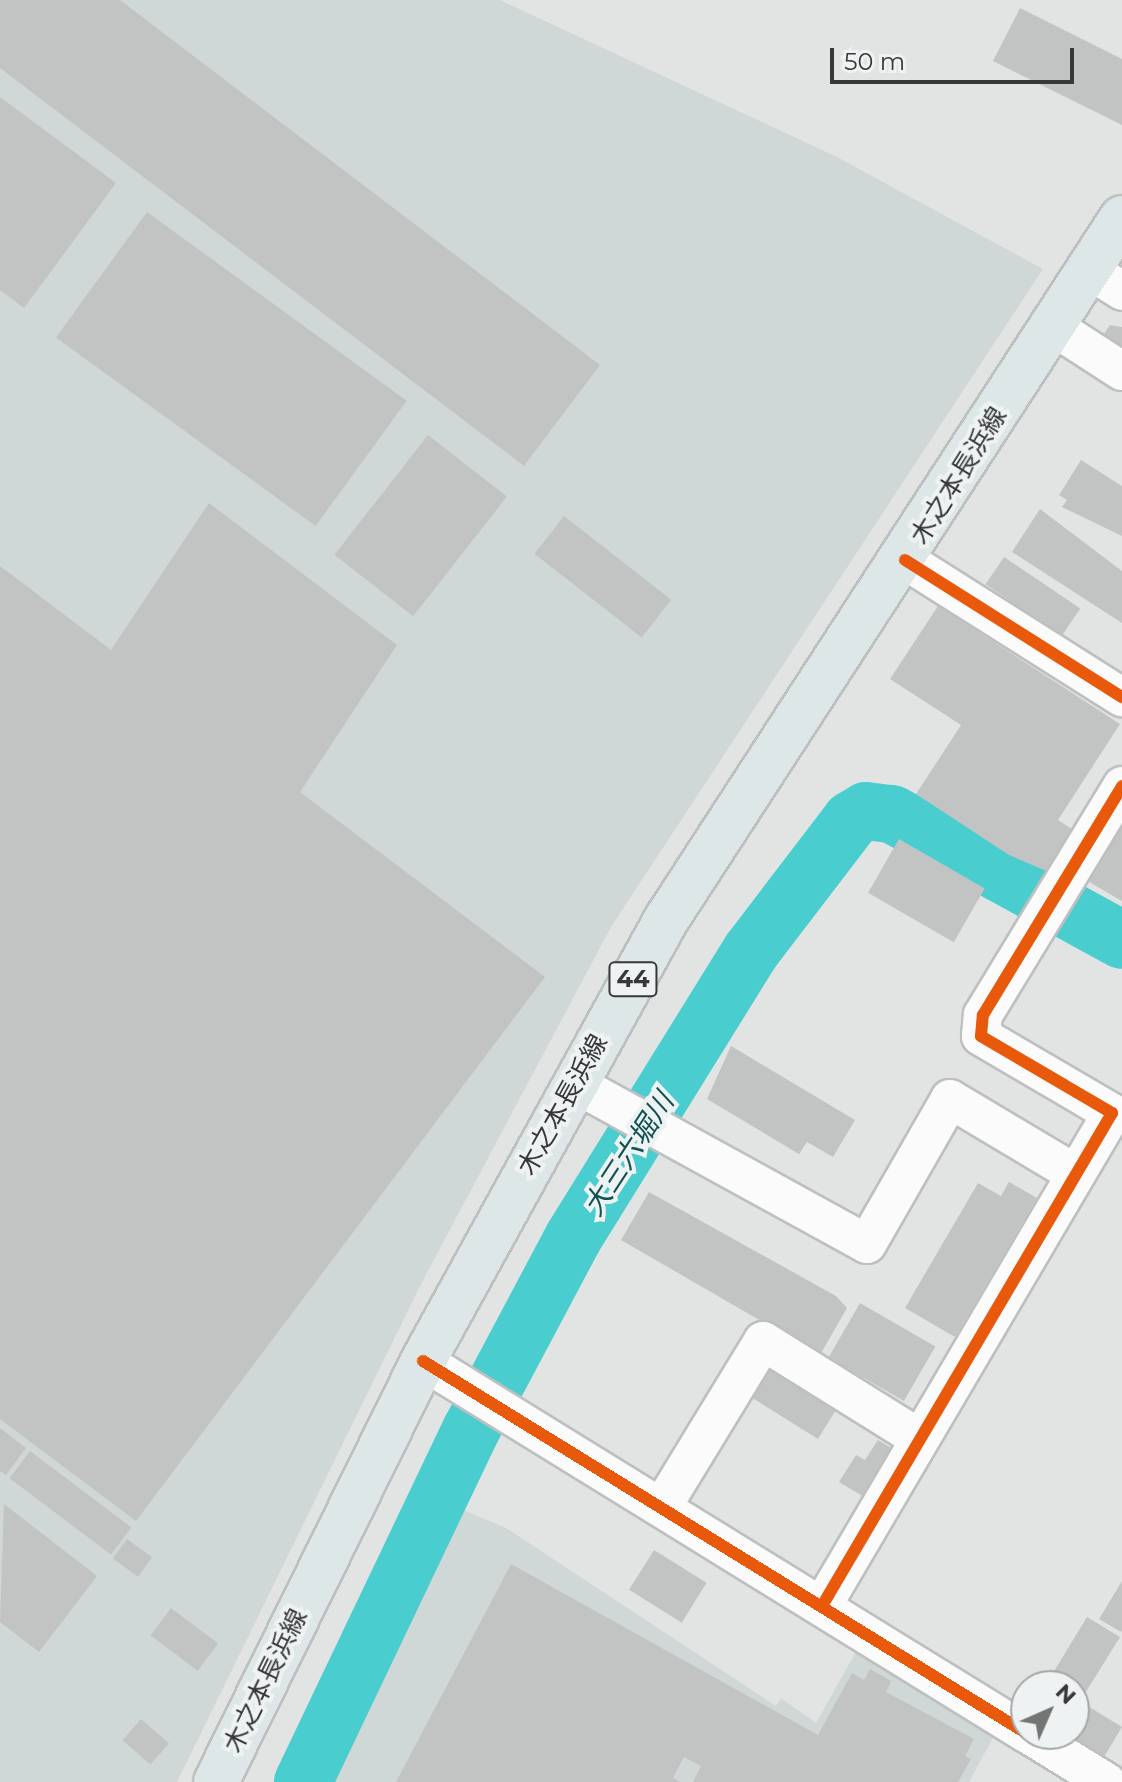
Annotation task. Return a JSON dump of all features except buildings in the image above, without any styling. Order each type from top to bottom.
[{"type":"main road","name":"木之本長浜線","points":[[216,1782],[423,1361],[666,920],[905,560],[1054,327],[1106,280],[1122,218]]},
{"type":"street","points":[[1054,327],[1122,371]]},
{"type":"street","points":[[905,560],[1122,697]]},
{"type":"street","points":[[822,1606],[1112,1113],[981,1036],[983,1015],[1049,901],[1122,786]]},
{"type":"street","points":[[574,1083],[867,1244],[950,1099],[1074,1173]]},
{"type":"street","points":[[663,1505],[763,1341],[919,1438]]},
{"type":"street","points":[[423,1361],[663,1505],[1010,1722]]},
{"type":"street","points":[[1054,1750],[1106,1782]]},
{"type":"shaded area","points":[[0,0],[500,0],[837,157],[1043,269],[611,927],[421,1284],[177,1782],[0,1782]]},
{"type":"shaded area","points":[[461,1509],[506,1528],[776,1706],[781,1698],[816,1723],[858,1648],[995,1734],[969,1782],[328,1782]]},
{"type":"waterway","name":"大三六堀川","points":[[303,1782],[471,1430],[573,1238],[751,951],[851,820],[866,811],[892,814],[1122,940]]},
{"type":"cycle path","points":[[905,560],[1122,697]]},
{"type":"cycle path","points":[[822,1606],[1112,1113],[981,1036],[983,1015],[1122,786]]},
{"type":"cycle path","points":[[423,1361],[1010,1723]]}]
